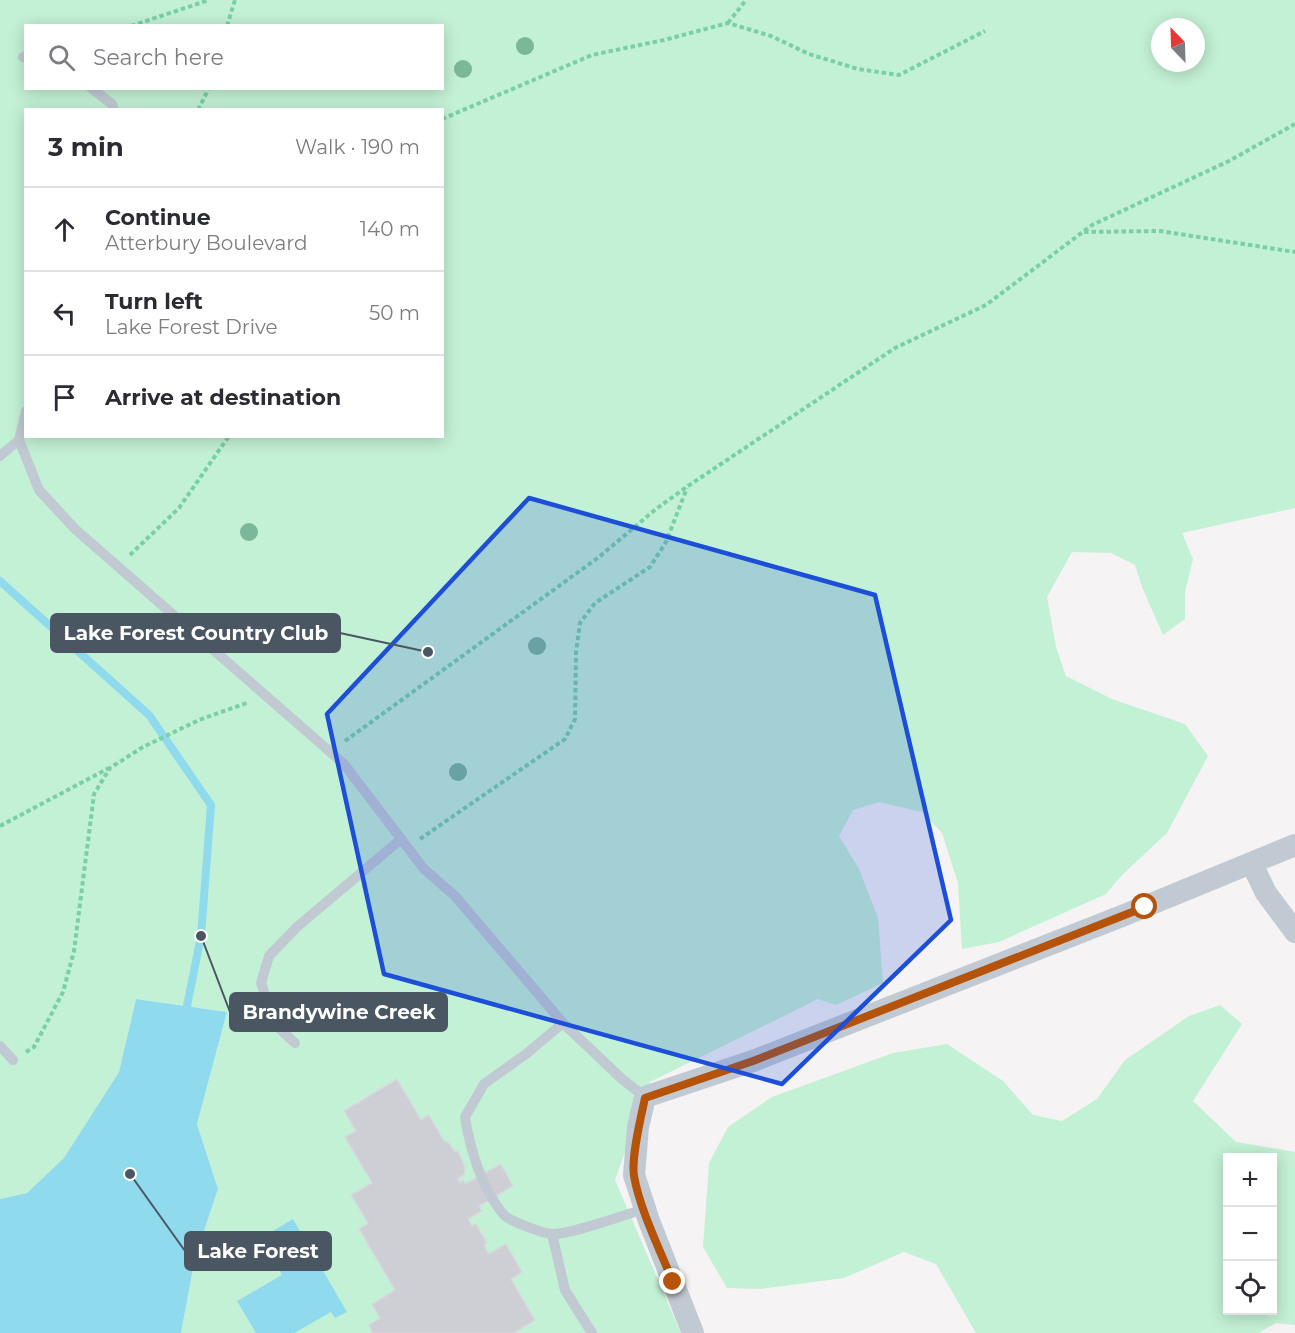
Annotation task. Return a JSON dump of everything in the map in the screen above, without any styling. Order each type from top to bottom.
[{"type":"street","points":[[693,1333],[634,1175],[638,1126],[645,1098],[764,1057],[1295,845]]},
{"type":"street","points":[[1252,864],[1266,893],[1295,933]]},
{"type":"lane","points":[[94,90],[112,104],[113,108]]},
{"type":"lane","points":[[24,419],[19,440],[39,490],[75,529],[344,764],[424,869],[454,896],[563,1023],[645,1098]]},
{"type":"lane","points":[[0,456],[19,440]]},
{"type":"lane","points":[[295,1042],[275,1024],[261,983],[269,956],[297,927],[404,843]]},
{"type":"lane","points":[[563,1023],[526,1054],[484,1084],[465,1117],[474,1157],[488,1188],[505,1216],[552,1234],[645,1209]]},
{"type":"lane","points":[[0,1046],[13,1060]]},
{"type":"lane","points":[[552,1234],[565,1290],[592,1333]]},
{"type":"path","points":[[137,24],[209,0]]},
{"type":"path","points":[[228,24],[235,0]]},
{"type":"path","points":[[728,23],[746,0]]},
{"type":"path","points":[[444,118],[591,55],[664,40],[728,23],[771,36],[810,54],[858,69],[899,75],[985,31]]},
{"type":"path","points":[[199,108],[208,90]]},
{"type":"path","points":[[330,752],[598,557],[688,486],[895,348],[986,305],[1092,225],[1229,161],[1295,124]]},
{"type":"path","points":[[1084,232],[1160,231],[1295,252]]},
{"type":"path","points":[[118,566],[180,508],[229,438]]},
{"type":"path","points":[[404,843],[565,739],[575,718],[576,653],[580,622],[595,603],[650,567],[666,542],[688,486]]},
{"type":"path","points":[[0,826],[110,768],[148,744],[199,720],[266,696]]},
{"type":"path","points":[[13,1060],[34,1047],[63,992],[74,951],[94,794],[110,768]]},
{"type":"highlighted area","points":[[529,498],[875,595],[951,920],[782,1084],[384,974],[327,714]]},
{"type":"green space","points":[[0,0],[1295,0],[1295,508],[1182,533],[1193,559],[1185,592],[1185,619],[1163,635],[1135,565],[1111,553],[1072,552],[1047,597],[1056,647],[1066,676],[1112,699],[1185,724],[1208,756],[1167,833],[1121,876],[1106,894],[999,942],[962,949],[958,883],[942,833],[922,812],[879,802],[853,810],[839,836],[859,869],[878,918],[883,983],[836,1005],[818,999],[650,1082],[615,1180],[681,1333],[181,1333],[195,1258],[218,1189],[197,1124],[227,1012],[136,999],[119,1072],[64,1159],[27,1193],[0,1199]]},
{"type":"green space","points":[[1220,1005],[1242,1024],[1193,1101],[1236,1142],[1295,1152],[1295,1325],[1276,1323],[1258,1333],[976,1333],[936,1264],[904,1252],[844,1278],[761,1289],[727,1288],[703,1247],[709,1163],[728,1127],[772,1097],[893,1053],[947,1044],[1003,1081],[1033,1115],[1062,1121],[1097,1099],[1125,1060],[1189,1016]]},
{"type":"water","points":[[136,999],[227,1012],[197,1124],[218,1189],[195,1258],[181,1333],[0,1333],[0,1199],[27,1193],[64,1158],[119,1072]]},
{"type":"water","points":[[293,1219],[347,1312],[335,1318],[331,1312],[294,1333],[256,1333],[237,1301],[282,1275],[261,1238]]},
{"type":"building","points":[[397,1079],[421,1120],[429,1115],[444,1141],[449,1143],[454,1151],[458,1151],[465,1168],[464,1175],[457,1179],[460,1183],[463,1180],[465,1184],[501,1164],[513,1186],[479,1206],[482,1211],[468,1219],[472,1226],[476,1224],[487,1243],[484,1245],[489,1254],[506,1244],[522,1272],[511,1279],[535,1320],[514,1333],[372,1333],[369,1325],[380,1318],[372,1304],[395,1290],[359,1229],[368,1223],[351,1195],[372,1183],[345,1137],[356,1131],[344,1111]]},
{"type":"waterway","points":[[0,581],[149,715],[211,805],[201,936],[187,1006],[183,1015]]},
{"type":"place","name":"Lake Forest Country Club","points":[[428,652]]},
{"type":"place","name":"Brandywine Creek","points":[[201,936]]},
{"type":"place","name":"Lake Forest","points":[[130,1174]]},
{"type":"route","points":[[673,1282],[634,1175],[638,1126],[645,1098],[753,1061],[1145,907]]}]
